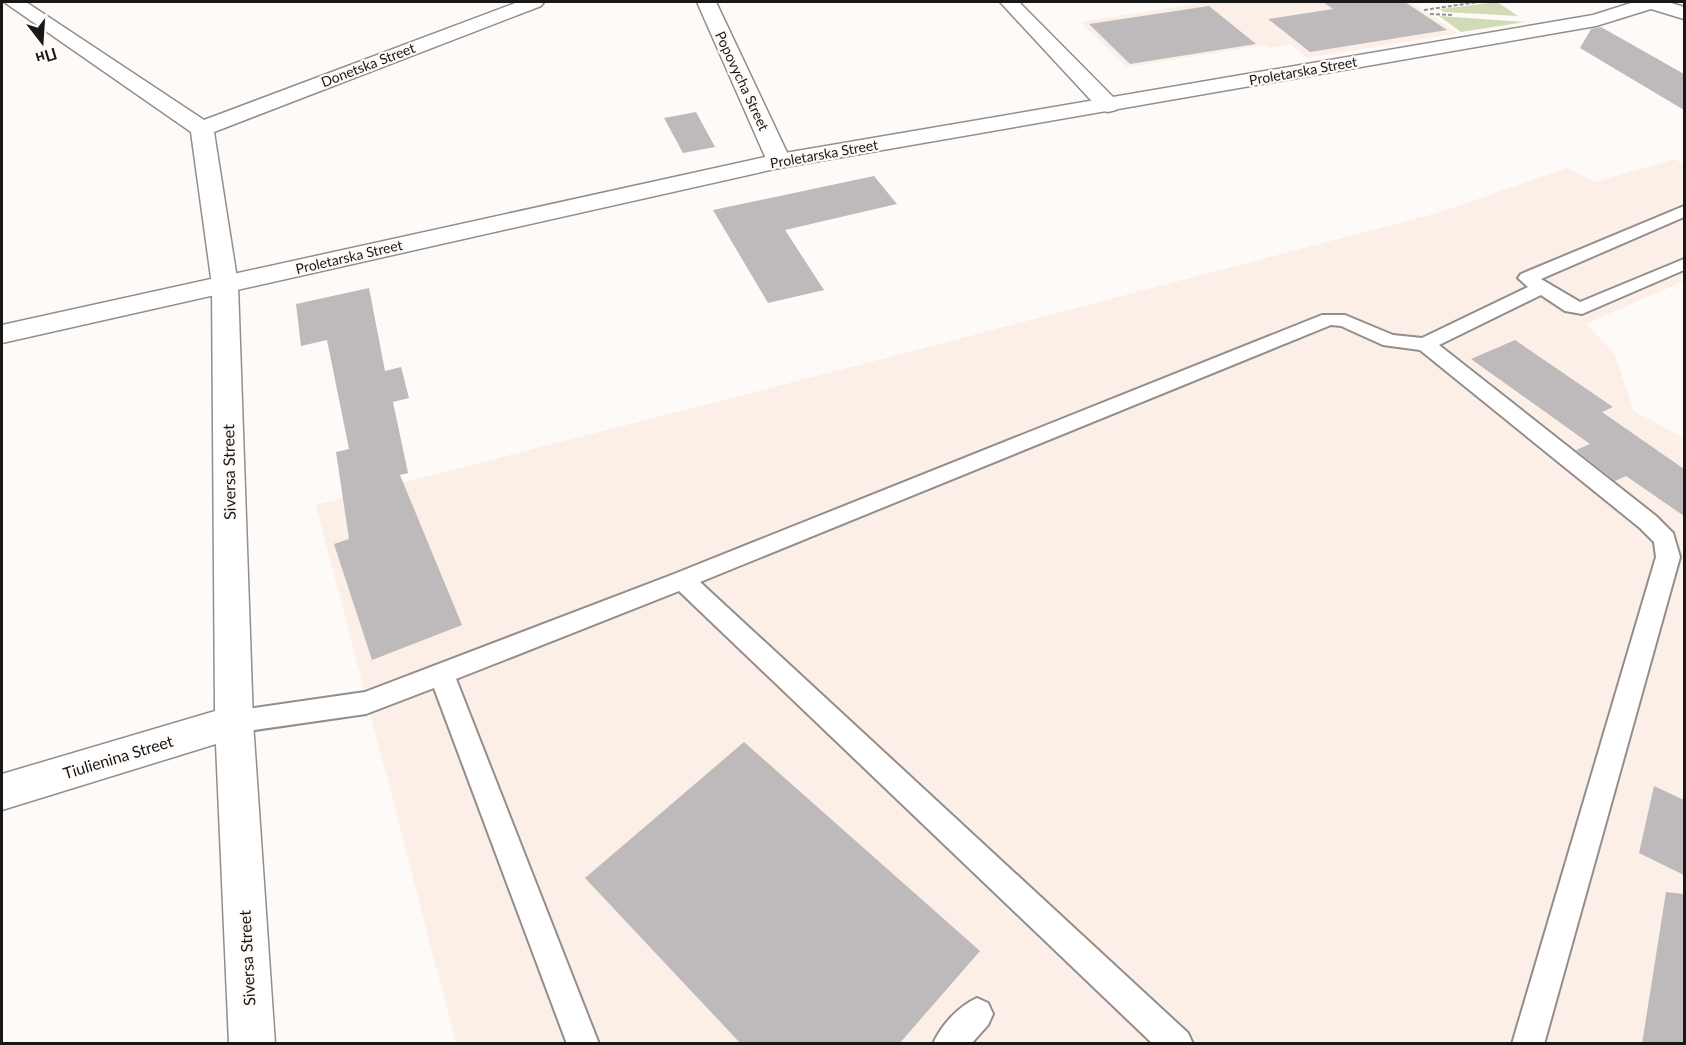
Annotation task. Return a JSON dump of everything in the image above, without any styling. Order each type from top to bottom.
[{"type":"street","points":[[14,2],[202,129]]},
{"type":"street","name":"Donetska Street","points":[[202,129],[534,2]]},
{"type":"street","name":"Popovycha Street","points":[[706,2],[779,161]]},
{"type":"street","points":[[1009,2],[1108,105]]},
{"type":"street","points":[[1652,2],[1684,13]]},
{"type":"street","name":"Proletarska Street","points":[[2,334],[779,161],[1596,20],[1652,2]]},
{"type":"street","name":"Siversa Street","points":[[202,129],[225,285],[234,722],[252,1044]]},
{"type":"street","name":"Tiulienina Street","points":[[2,792],[234,722]]},
{"type":"lane","points":[[1684,211],[1527,276],[1528,280],[1572,307],[1582,308],[1684,264]]},
{"type":"lane","points":[[234,722],[366,703],[682,580],[1329,319],[1345,321],[1390,341],[1425,344],[1541,288]]},
{"type":"lane","points":[[1425,344],[1648,522],[1665,539],[1668,556],[1528,1044]]},
{"type":"lane","points":[[682,580],[1177,1044]]},
{"type":"lane","points":[[441,674],[583,1044]]},
{"type":"lane","points":[[950,1044],[977,1014]]},
{"type":"path","points":[[1424,10],[1478,2]]},
{"type":"shaded area","points":[[1201,2],[1411,2],[1458,33],[1307,58],[1290,44],[1268,48],[1265,45],[1127,67],[1080,22]]},
{"type":"shaded area","points":[[1675,159],[1684,165],[1684,281],[1586,324],[1614,353],[1634,411],[1684,438],[1684,1043],[456,1043],[316,505],[1441,212],[1567,168],[1595,182]]},
{"type":"green space","points":[[1497,2],[1518,16],[1444,12],[1440,9]]},
{"type":"green space","points":[[1439,16],[1525,22],[1461,32]]},
{"type":"building","points":[[1323,2],[1405,2],[1447,30],[1310,52],[1268,19],[1333,9]]},
{"type":"building","points":[[1209,6],[1256,44],[1130,64],[1089,24]]},
{"type":"building","points":[[1601,27],[1684,74],[1684,110],[1580,48],[1591,29]]},
{"type":"building","points":[[696,112],[715,147],[683,153],[664,118]]},
{"type":"building","points":[[874,176],[897,204],[785,230],[824,290],[768,303],[713,210]]},
{"type":"building","points":[[369,288],[385,371],[401,367],[409,398],[393,402],[408,473],[400,475],[462,625],[372,660],[334,544],[349,539],[336,452],[349,449],[327,340],[301,346],[296,304]]},
{"type":"building","points":[[1515,340],[1613,407],[1602,412],[1684,469],[1684,516],[1626,476],[1615,481],[1576,450],[1590,444],[1471,359]]},
{"type":"building","points":[[744,742],[980,951],[899,1044],[741,1044],[585,878]]},
{"type":"building","points":[[1654,786],[1684,800],[1684,875],[1639,853]]},
{"type":"building","points":[[1666,892],[1684,894],[1684,1044],[1642,1044]]}]
